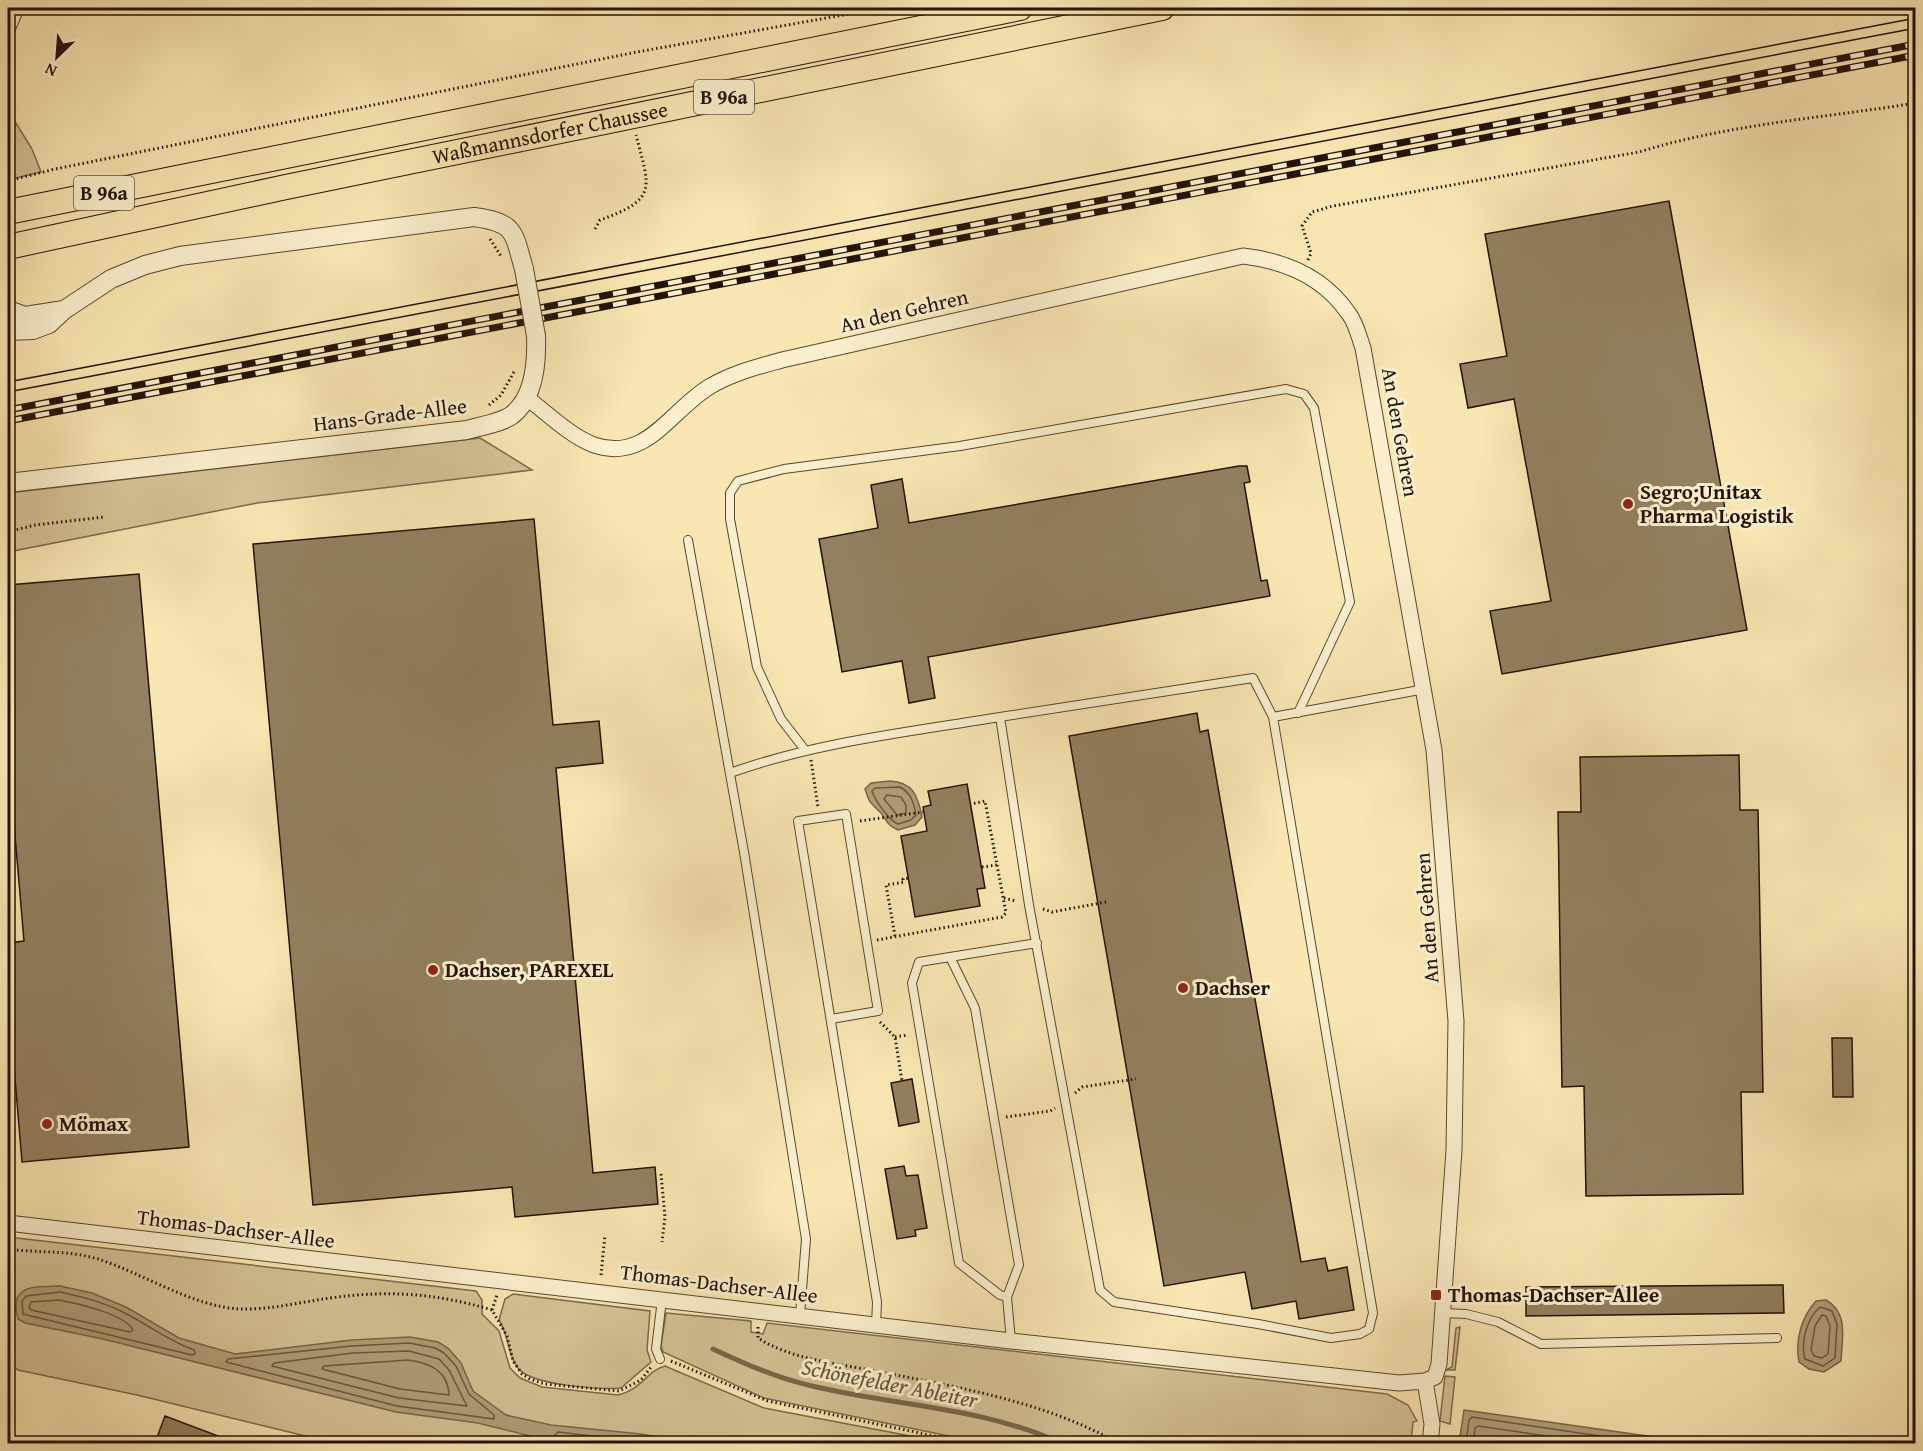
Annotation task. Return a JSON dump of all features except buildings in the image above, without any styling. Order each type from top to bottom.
[{"type":"main road","name":"Waßmannsdorfer Chaussee","points":[[8,212],[1020,8]]},
{"type":"main road","name":"Waßmannsdorfer Chaussee","points":[[8,247],[631,116],[1162,8]]},
{"type":"street","points":[[8,331],[33,330],[49,324],[64,310],[111,279],[145,265],[180,256],[474,217],[500,221],[513,231],[524,268],[536,336],[536,366],[527,398]]},
{"type":"street","name":"An den Gehren","points":[[527,398],[591,444],[609,449],[627,449],[648,439],[708,388],[748,369],[1243,256],[1269,259],[1303,271],[1328,291],[1350,315],[1363,348],[1426,689],[1434,750],[1456,1021],[1454,1150],[1444,1313],[1439,1364],[1435,1377],[1425,1381]]},
{"type":"street","points":[[8,310],[25,315],[64,310]]},
{"type":"street","name":"Hans-Grade-Allee","points":[[8,483],[467,430],[511,415],[527,398]]},
{"type":"street","name":"Thomas-Dachser-Allee","points":[[8,1224],[662,1298],[1011,1341],[1399,1383],[1425,1381]]},
{"type":"street","points":[[1425,1381],[1432,1424],[1430,1443]]},
{"type":"lane","points":[[8,36],[20,8]]},
{"type":"lane","points":[[807,749],[781,719],[757,667],[730,519],[730,493],[738,481],[784,469],[960,446],[1286,389],[1304,394],[1314,408],[1350,602],[1298,712]]},
{"type":"lane","points":[[688,540],[730,773],[806,1239],[800,1315]]},
{"type":"lane","points":[[730,773],[807,749],[1000,717],[1253,678],[1273,717],[1373,1313],[1369,1329],[1360,1334],[1331,1338],[1258,1324],[1114,1302],[1100,1290],[1029,905],[1000,717]]},
{"type":"lane","points":[[1273,717],[1426,689]]},
{"type":"lane","points":[[831,1019],[878,1011],[846,814],[798,821],[877,1302],[876,1325]]},
{"type":"lane","points":[[1007,1297],[1000,1295],[959,1263],[912,983],[920,962],[1036,943]]},
{"type":"lane","points":[[950,957],[975,1008],[1019,1264],[1007,1297],[1011,1341]]},
{"type":"lane","points":[[660,1359],[656,1348],[662,1298]]},
{"type":"lane","points":[[1444,1313],[1466,1314],[1498,1322],[1541,1344],[1777,1338]]},
{"type":"path","points":[[8,181],[637,52],[882,8]]},
{"type":"path","points":[[1303,271],[1311,253],[1302,226],[1312,212],[1639,152],[1690,138],[1806,118],[1916,103]]},
{"type":"path","points":[[595,229],[600,220],[630,209],[645,194],[647,177],[631,116]]},
{"type":"path","points":[[489,237],[504,262]]},
{"type":"path","points":[[8,532],[35,525],[104,517]]},
{"type":"path","points":[[807,749],[819,818]]},
{"type":"path","points":[[867,942],[1002,916],[1006,913],[985,801],[970,804]]},
{"type":"path","points":[[863,821],[923,812]]},
{"type":"path","points":[[982,867],[997,865]]},
{"type":"path","points":[[895,936],[886,885],[904,882],[903,879],[909,878]]},
{"type":"path","points":[[1004,898],[1052,912],[1106,903]]},
{"type":"path","points":[[870,1012],[895,1037],[902,1080]]},
{"type":"path","points":[[662,1174],[665,1217],[662,1242]]},
{"type":"path","points":[[601,1275],[605,1235]]},
{"type":"path","points":[[8,1249],[64,1252],[96,1259],[196,1298],[238,1309],[378,1293],[410,1292],[470,1304],[492,1310],[507,1336],[518,1369],[530,1379],[545,1384],[619,1391],[641,1380],[660,1359],[674,1362],[768,1401],[972,1443]]},
{"type":"path","points":[[758,1330],[758,1338],[772,1348],[838,1364],[990,1394],[1051,1412],[1120,1443]]},
{"type":"shaded area","points":[[8,110],[32,149],[41,172],[8,180]]},
{"type":"shaded area","points":[[480,438],[532,470],[257,503],[8,552],[8,493]]},
{"type":"shaded area","points":[[8,1237],[476,1291],[482,1300],[482,1314],[499,1331],[510,1368],[520,1378],[542,1387],[618,1395],[633,1389],[659,1368],[665,1366],[764,1408],[947,1443],[334,1443],[137,1395],[18,1370],[8,1361]]},
{"type":"shaded area","points":[[513,1294],[650,1311],[647,1350],[651,1362],[621,1388],[566,1385],[536,1379],[525,1374],[514,1363],[499,1320],[505,1299]]},
{"type":"shaded area","points":[[666,1313],[751,1321],[751,1332],[763,1334],[767,1323],[1387,1394],[1408,1405],[1417,1421],[1413,1422],[1411,1443],[983,1443],[764,1398],[663,1352],[661,1346]]},
{"type":"shaded area","points":[[1460,1327],[1455,1370],[1446,1370],[1452,1367],[1456,1328]]},
{"type":"shaded area","points":[[1445,1376],[1455,1377],[1450,1424],[1440,1421]]},
{"type":"water","points":[[890,781],[909,787],[916,797],[922,817],[915,825],[898,830],[894,828],[870,801],[865,789],[871,783]]},
{"type":"water","points":[[60,1286],[92,1293],[126,1307],[179,1338],[235,1354],[352,1340],[410,1337],[438,1342],[448,1348],[461,1363],[473,1391],[506,1415],[551,1425],[641,1434],[690,1443],[559,1443],[478,1423],[396,1412],[103,1339],[25,1323],[18,1319],[16,1308],[20,1293],[33,1288]]},
{"type":"water","points":[[1826,1300],[1838,1312],[1843,1335],[1841,1361],[1824,1372],[1809,1369],[1799,1362],[1798,1346],[1800,1330],[1806,1315],[1816,1301]]},
{"type":"water","points":[[1464,1410],[1668,1439],[1667,1443],[1459,1443]]},
{"type":"waterway","name":"Schönefelder Ableiter","points":[[713,1349],[761,1370],[799,1383],[1002,1422],[1063,1444]]},
{"type":"tram line","points":[[8,382],[1916,18]]},
{"type":"tram line","points":[[8,392],[1916,28]]},
{"type":"railway","points":[[8,410],[1916,44]]},
{"type":"railway","points":[[8,421],[1916,55]]},
{"type":"place","name":"Segro;Unitax Pharma Logistik","points":[[1628,504]]},
{"type":"place","name":"Dachser, PAREXEL","points":[[433,970]]},
{"type":"place","name":"Dachser","points":[[1183,988]]},
{"type":"place","name":"Mömax","points":[[47,1124]]},
{"type":"place","name":"Thomas-Dachser-Allee","points":[[1436,1295]]}]
